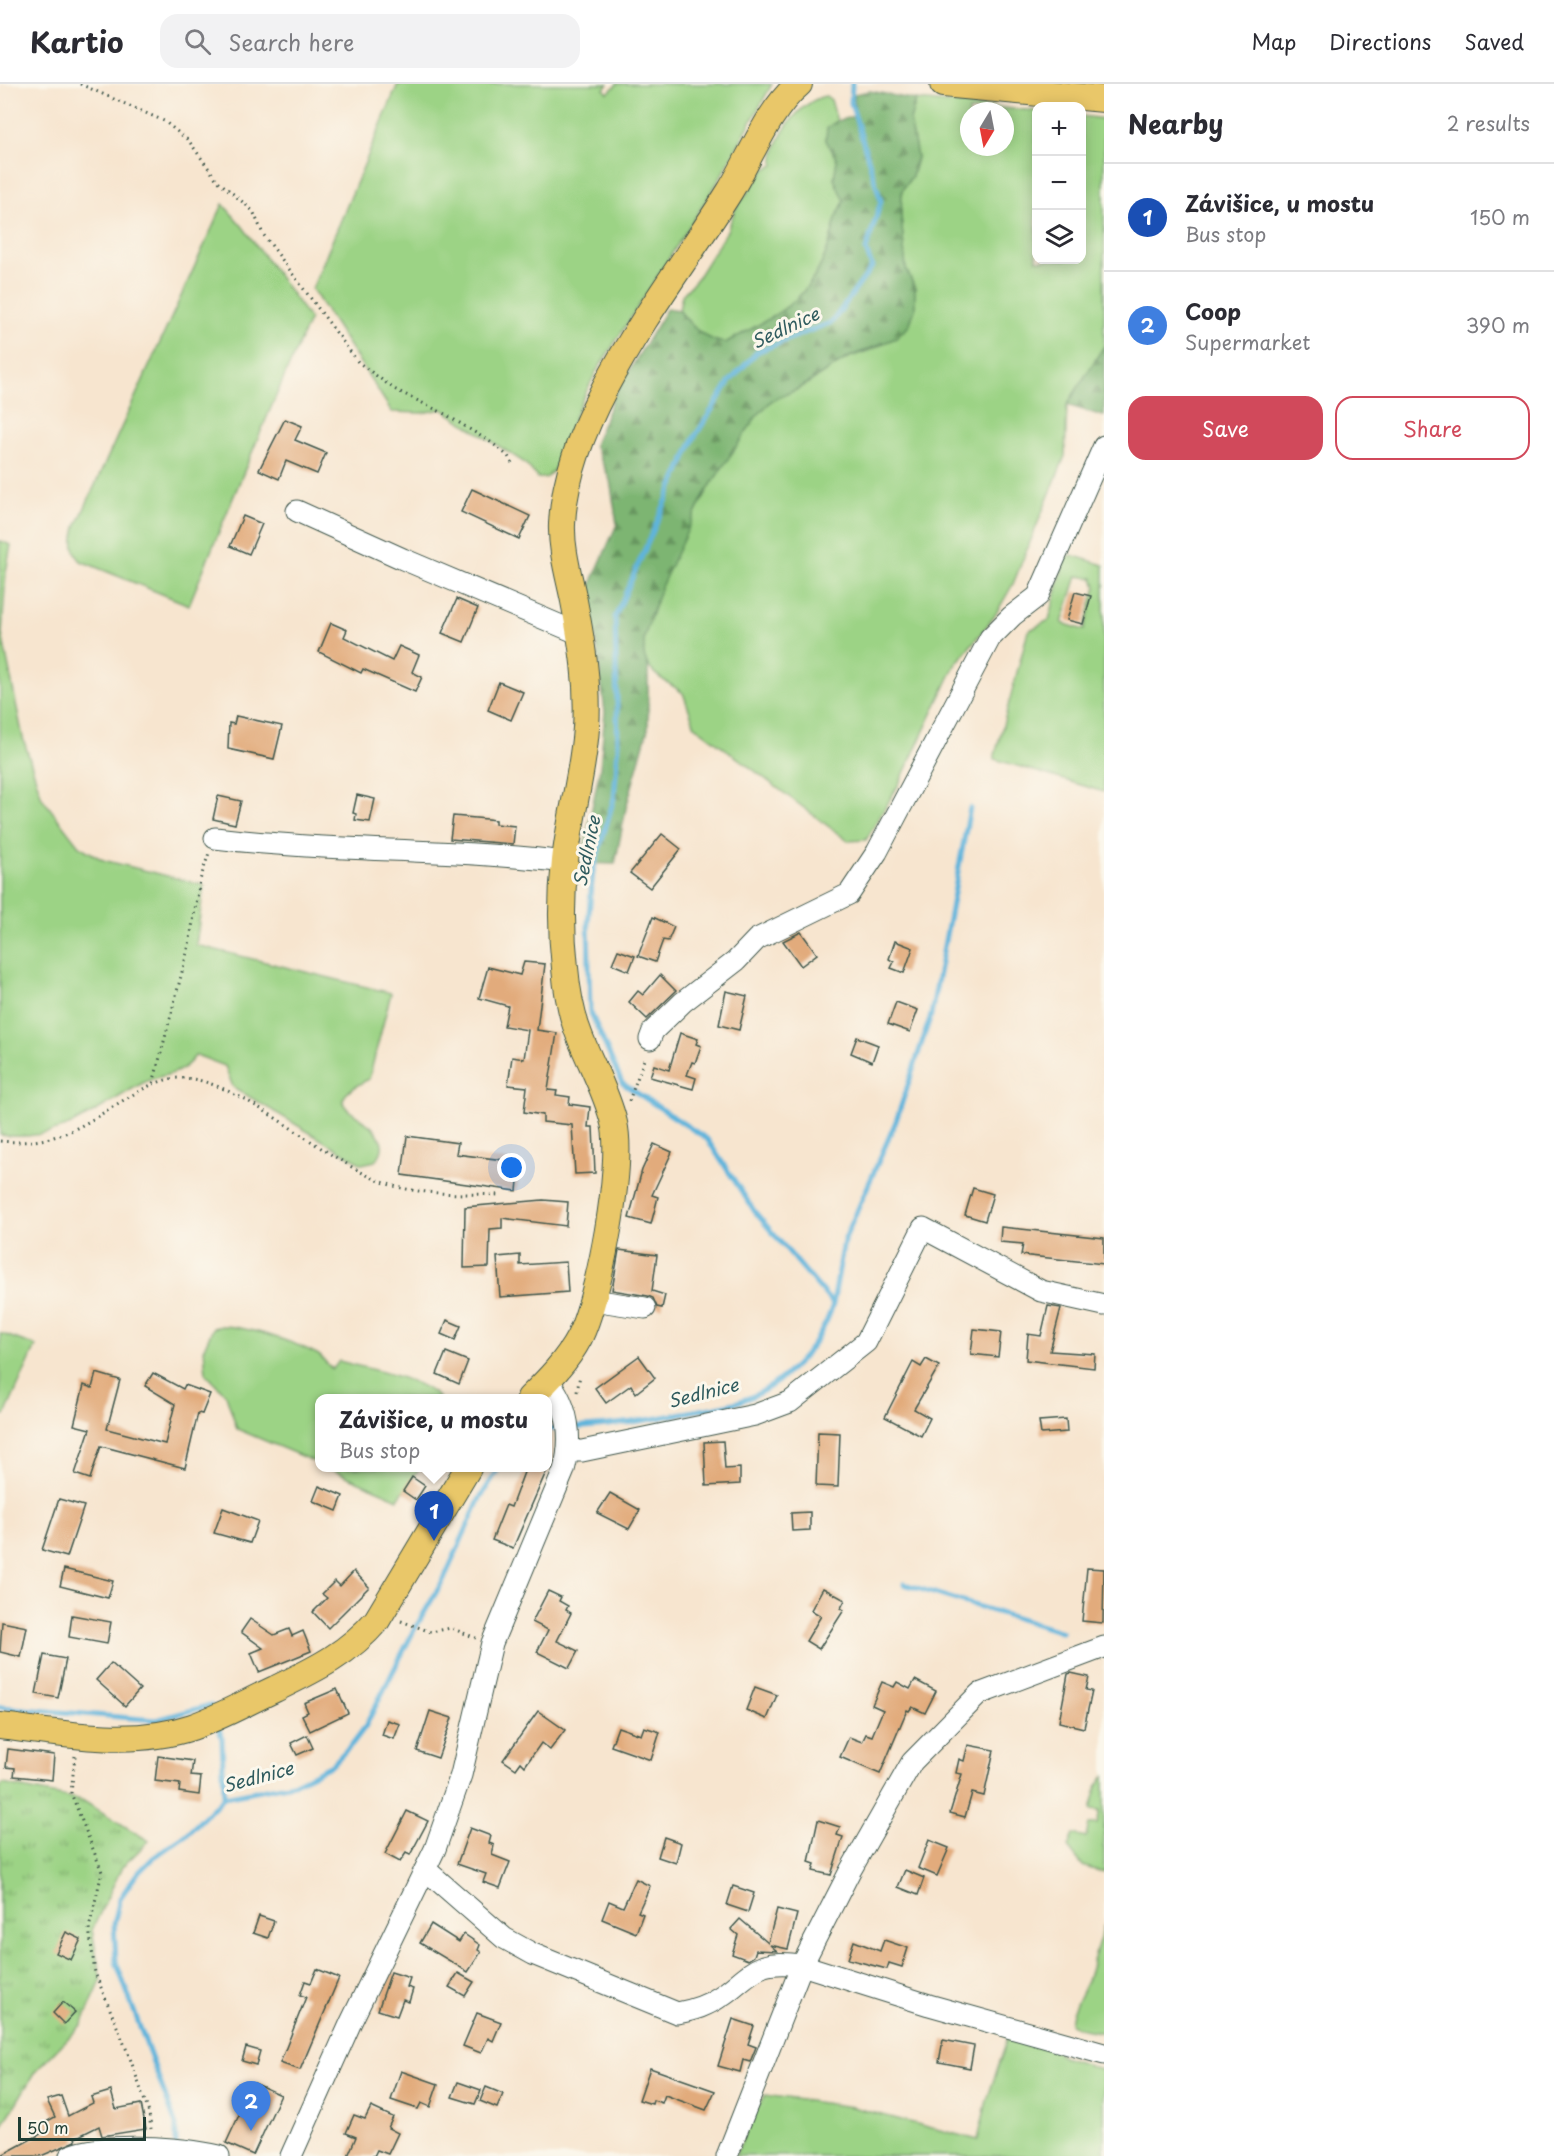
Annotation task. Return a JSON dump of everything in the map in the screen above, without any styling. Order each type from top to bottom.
[{"type":"main road","points":[[534,1394],[548,1380],[579,1339],[593,1300],[616,1177],[617,1141],[608,1103],[580,1036],[570,1003],[563,946],[565,862],[586,724],[586,681],[580,634],[564,558],[562,524],[568,477],[583,434],[616,368],[730,191],[783,100],[799,84]]},
{"type":"main road","points":[[943,84],[1104,99]]},
{"type":"main road","points":[[0,1726],[79,1736],[149,1736],[177,1731],[214,1718],[325,1664],[358,1641],[385,1609],[433,1522],[465,1472]]},
{"type":"street","points":[[650,1039],[653,1031],[684,1002],[736,962],[757,939],[849,894],[877,852],[990,638],[1012,616],[1038,596],[1104,446]]},
{"type":"street","points":[[297,511],[403,560],[580,634]]},
{"type":"street","points":[[215,838],[279,846],[506,856],[565,862]]},
{"type":"street","points":[[568,1447],[582,1451],[682,1432],[755,1415],[790,1402],[866,1342],[923,1228],[1041,1291],[1104,1305]]},
{"type":"street","points":[[593,1300],[645,1308]]},
{"type":"street","points":[[291,2156],[351,2022],[426,1870],[444,1828],[461,1775],[492,1643],[548,1512],[568,1447],[562,1404],[548,1380]]},
{"type":"street","points":[[727,2156],[802,1965],[850,1871],[912,1762],[979,1694],[1104,1647]]},
{"type":"street","points":[[426,1870],[504,1938],[533,1954],[677,2013],[696,2010],[764,1966],[784,1963],[802,1965],[929,2005],[1104,2054]]},
{"type":"street","points":[[70,2156],[107,2148],[198,2151],[219,2156]]},
{"type":"path","points":[[80,84],[164,120],[189,141],[217,180],[253,211],[263,234],[358,362],[394,390],[445,414],[492,443],[508,456],[513,465]]},
{"type":"path","points":[[153,1084],[189,945],[200,880],[215,838]]},
{"type":"path","points":[[628,1106],[641,1070]]},
{"type":"path","points":[[0,1141],[43,1142],[71,1133],[153,1084],[182,1078],[212,1085],[246,1101],[352,1167],[386,1184],[421,1191],[499,1195]]},
{"type":"path","points":[[403,1622],[432,1632],[451,1628],[473,1635],[480,1643]]},
{"type":"path","points":[[79,1736],[71,1780],[71,1793],[102,1872],[89,1928],[94,1973],[149,2113],[153,2137],[151,2151]]},
{"type":"green space","points":[[398,84],[608,84],[604,89],[608,93],[617,84],[772,84],[717,183],[596,372],[575,415],[554,470],[546,478],[538,478],[525,463],[442,409],[422,413],[392,412],[312,289]]},
{"type":"green space","points":[[870,91],[916,100],[910,120],[917,157],[912,176],[902,190],[901,216],[906,269],[915,288],[915,309],[909,326],[896,338],[847,358],[800,388],[771,401],[756,417],[704,495],[660,589],[644,638],[644,655],[648,666],[648,729],[626,808],[615,864],[581,863],[600,768],[605,712],[595,632],[586,595],[617,524],[610,480],[594,445],[614,396],[667,308],[679,310],[699,331],[711,339],[725,343],[783,310],[809,284],[820,268],[844,201],[834,179],[837,160],[826,140],[827,128],[837,121],[855,116],[854,94]]},
{"type":"green space","points":[[826,96],[831,100],[837,121],[827,128],[826,140],[837,160],[834,179],[844,201],[820,268],[797,298],[783,310],[725,343],[711,339],[693,327],[679,310],[682,295],[696,280],[727,231],[736,208],[765,169],[774,165],[777,144],[790,122],[807,105]]},
{"type":"green space","points":[[916,100],[960,104],[960,156],[1014,156],[1014,109],[1032,111],[1032,264],[1086,264],[1086,117],[1104,119],[1104,346],[1067,405],[1065,456],[1013,584],[994,617],[955,665],[898,786],[866,840],[848,841],[695,726],[683,693],[655,674],[647,664],[644,657],[645,636],[654,604],[690,523],[735,446],[755,417],[774,399],[800,388],[850,357],[880,345],[892,330],[915,288],[906,269],[901,216],[902,190],[912,176],[917,158],[910,120]]},
{"type":"green space","points":[[223,204],[243,227],[310,319],[189,605],[81,561],[74,549],[74,541],[76,527]]},
{"type":"green space","points":[[1104,346],[1104,416],[1103,416],[1067,405]]},
{"type":"green space","points":[[0,541],[11,545],[6,572],[2,634],[23,738],[42,798],[79,846],[103,860],[204,885],[196,945],[391,993],[369,1079],[351,1089],[344,1098],[344,1105],[377,1133],[382,1149],[375,1161],[362,1164],[233,1087],[225,1066],[196,1055],[182,1069],[141,1084],[75,1123],[40,1134],[0,1135]]},
{"type":"green space","points":[[1071,555],[1104,565],[1104,792],[994,759],[1028,631],[1049,620],[1065,559]],"holes":[[[1077,576],[1093,578],[1096,587],[1084,630],[1062,623]]]},
{"type":"green space","points":[[233,1327],[257,1332],[295,1344],[317,1354],[333,1369],[339,1361],[406,1379],[434,1394],[315,1394],[315,1462],[237,1429],[226,1395],[206,1374],[204,1348],[213,1328]]},
{"type":"green space","points":[[0,1333],[36,1346],[5,1415],[0,1414]]},
{"type":"green space","points":[[337,1472],[417,1472],[398,1499]]},
{"type":"green space","points":[[1104,1776],[1104,1873],[1083,1866],[1068,1847],[1073,1834],[1086,1837],[1089,1824],[1097,1824],[1100,1811],[1091,1810],[1097,1787]]},
{"type":"green space","points":[[3,1784],[82,1800],[149,1841],[122,1867],[92,1930],[101,1981],[82,2024],[35,2072],[0,2130],[0,1788]]},
{"type":"green space","points":[[1104,1925],[1104,2033],[1078,2028],[1070,2023],[1072,2012],[1087,1981]]},
{"type":"green space","points":[[1008,2037],[1052,2049],[1063,2057],[1104,2070],[1104,2156],[735,2156],[765,2095],[852,2107],[978,2140],[987,2100]]},
{"type":"building","points":[[285,419],[302,426],[295,440],[326,453],[317,474],[286,461],[279,479],[259,470]]},
{"type":"building","points":[[472,489],[530,516],[519,539],[461,512]]},
{"type":"building","points":[[243,516],[262,524],[249,554],[230,546]]},
{"type":"building","points":[[1075,592],[1091,596],[1083,624],[1067,620]]},
{"type":"building","points":[[457,599],[478,608],[464,642],[442,633]]},
{"type":"building","points":[[331,623],[347,630],[344,637],[392,661],[399,646],[419,655],[412,672],[422,677],[415,692],[363,669],[361,673],[319,652]]},
{"type":"building","points":[[499,682],[523,692],[511,720],[488,710]]},
{"type":"building","points":[[236,716],[282,726],[274,759],[228,749],[229,723],[234,724]]},
{"type":"building","points":[[357,795],[375,799],[370,822],[355,820],[356,814],[353,813]]},
{"type":"building","points":[[218,796],[241,801],[235,824],[213,819]]},
{"type":"building","points":[[453,816],[495,820],[495,824],[515,826],[513,844],[450,839]]},
{"type":"building","points":[[662,834],[681,849],[650,888],[630,873]]},
{"type":"building","points":[[653,917],[674,927],[668,941],[663,940],[655,962],[638,956]]},
{"type":"building","points":[[801,932],[817,954],[801,966],[783,941]]},
{"type":"building","points":[[895,941],[913,948],[904,973],[891,968],[894,962],[889,959]]},
{"type":"building","points":[[618,950],[635,956],[629,971],[612,964]]},
{"type":"building","points":[[524,962],[545,964],[537,1030],[557,1033],[548,1090],[557,1091],[556,1095],[570,1097],[569,1104],[590,1107],[588,1127],[593,1127],[595,1173],[575,1174],[572,1125],[543,1122],[543,1115],[524,1112],[527,1087],[508,1085],[512,1057],[524,1059],[528,1030],[504,1026],[508,1006],[479,998],[488,967],[520,975]]},
{"type":"building","points":[[660,975],[676,991],[647,1019],[629,1002],[638,991],[643,995]]},
{"type":"building","points":[[726,991],[747,996],[739,1030],[719,1025]]},
{"type":"building","points":[[896,1002],[918,1010],[910,1032],[888,1024]]},
{"type":"building","points":[[680,1033],[698,1039],[696,1044],[701,1046],[695,1063],[692,1062],[687,1075],[696,1078],[693,1089],[650,1077],[654,1065],[669,1070]]},
{"type":"building","points":[[857,1037],[878,1045],[872,1062],[851,1053]]},
{"type":"building","points":[[407,1136],[458,1143],[456,1154],[520,1162],[517,1191],[402,1175]]},
{"type":"building","points":[[654,1144],[672,1152],[652,1195],[658,1197],[651,1224],[629,1218],[642,1170]]},
{"type":"building","points":[[973,1188],[993,1194],[985,1221],[965,1215]]},
{"type":"building","points":[[543,1200],[568,1202],[566,1226],[502,1218],[502,1228],[490,1229],[489,1267],[464,1268],[465,1207]]},
{"type":"building","points":[[1001,1227],[1104,1238],[1104,1264],[1021,1255],[1023,1244],[1000,1242]]},
{"type":"building","points":[[619,1250],[657,1255],[652,1291],[665,1295],[662,1308],[657,1307],[653,1298],[648,1296],[612,1290]]},
{"type":"building","points":[[520,1255],[520,1265],[566,1262],[568,1292],[500,1297],[497,1257]]},
{"type":"building","points":[[1048,1306],[1061,1308],[1050,1351],[1095,1354],[1094,1368],[1026,1360],[1028,1334],[1041,1336]]},
{"type":"building","points":[[447,1320],[461,1326],[455,1340],[441,1334]]},
{"type":"building","points":[[974,1329],[1001,1332],[998,1357],[971,1354]]},
{"type":"building","points":[[446,1352],[468,1361],[459,1384],[437,1374]]},
{"type":"building","points":[[639,1356],[655,1378],[636,1393],[631,1385],[606,1403],[595,1388]]},
{"type":"building","points":[[926,1359],[939,1366],[914,1409],[930,1418],[921,1436],[885,1417],[913,1362],[921,1367]]},
{"type":"building","points":[[96,1373],[120,1380],[107,1429],[165,1444],[175,1404],[145,1386],[153,1373],[183,1389],[185,1385],[210,1394],[202,1414],[198,1413],[185,1468],[101,1446],[90,1479],[75,1474],[90,1429],[74,1425],[84,1385],[92,1388]]},
{"type":"building","points":[[1066,1419],[1067,1432],[1041,1434],[1039,1421]]},
{"type":"building","points":[[818,1432],[840,1433],[838,1487],[816,1486]]},
{"type":"building","points":[[723,1441],[725,1469],[740,1468],[740,1484],[706,1486],[704,1442]]},
{"type":"building","points":[[524,1472],[546,1472],[513,1548],[492,1540],[506,1505],[511,1507]]},
{"type":"building","points":[[412,1477],[425,1486],[416,1500],[403,1491]]},
{"type":"building","points":[[319,1486],[343,1496],[337,1511],[313,1501]]},
{"type":"building","points":[[610,1493],[640,1510],[629,1529],[597,1513]]},
{"type":"building","points":[[59,1499],[84,1506],[67,1557],[42,1550]]},
{"type":"building","points":[[223,1508],[258,1521],[250,1543],[214,1533]]},
{"type":"building","points":[[810,1512],[810,1530],[792,1531],[791,1513]]},
{"type":"building","points":[[1087,1568],[1104,1569],[1103,1623],[1082,1621]]},
{"type":"building","points":[[64,1569],[113,1581],[108,1598],[60,1586]]},
{"type":"building","points":[[354,1571],[369,1587],[328,1628],[313,1612],[327,1598],[322,1594],[335,1581],[340,1586]]},
{"type":"building","points":[[823,1588],[845,1600],[841,1608],[844,1610],[819,1649],[806,1641],[821,1616],[811,1610]]},
{"type":"building","points":[[548,1591],[561,1597],[559,1601],[568,1606],[566,1610],[571,1613],[557,1641],[578,1651],[569,1668],[537,1652],[548,1630],[532,1622]]},
{"type":"building","points":[[72,1615],[111,1622],[107,1644],[69,1637]]},
{"type":"building","points":[[250,1619],[274,1635],[289,1629],[292,1636],[303,1631],[311,1651],[259,1672],[251,1653],[263,1648],[241,1632]]},
{"type":"building","points":[[2,1622],[27,1627],[21,1657],[0,1652]]},
{"type":"building","points":[[44,1655],[66,1659],[58,1698],[36,1694]]},
{"type":"building","points":[[111,1663],[140,1689],[125,1706],[96,1680]]},
{"type":"building","points":[[1068,1674],[1089,1677],[1086,1690],[1092,1691],[1084,1728],[1059,1722]]},
{"type":"building","points":[[915,1680],[936,1691],[925,1713],[912,1707],[909,1711],[907,1710],[880,1774],[840,1757],[849,1737],[862,1742],[866,1734],[872,1736],[883,1710],[872,1705],[882,1682],[894,1687],[897,1682],[910,1689]]},
{"type":"building","points":[[755,1687],[777,1695],[767,1719],[746,1710]]},
{"type":"building","points":[[337,1689],[348,1713],[310,1731],[302,1715],[308,1712],[304,1703]]},
{"type":"building","points":[[430,1711],[452,1718],[438,1758],[417,1751]]},
{"type":"building","points":[[538,1711],[565,1730],[550,1750],[541,1743],[525,1766],[521,1762],[516,1769],[503,1760]]},
{"type":"building","points":[[387,1720],[400,1724],[394,1739],[382,1735]]},
{"type":"building","points":[[618,1727],[641,1735],[644,1727],[660,1732],[651,1760],[611,1746]]},
{"type":"building","points":[[307,1735],[313,1748],[297,1755],[291,1743]]},
{"type":"building","points":[[968,1745],[994,1750],[984,1796],[972,1793],[965,1817],[950,1813],[962,1774],[956,1773],[959,1759],[964,1761]]},
{"type":"building","points":[[8,1749],[54,1755],[52,1780],[14,1776],[15,1768],[6,1767]]},
{"type":"building","points":[[158,1756],[193,1761],[191,1776],[201,1777],[199,1795],[179,1792],[180,1784],[155,1781]]},
{"type":"building","points":[[407,1811],[428,1821],[410,1855],[406,1853],[400,1862],[385,1854]]},
{"type":"building","points":[[818,1820],[840,1827],[837,1835],[843,1837],[831,1875],[813,1871],[815,1864],[809,1862]]},
{"type":"building","points":[[470,1828],[491,1836],[489,1843],[494,1845],[492,1855],[510,1862],[500,1888],[483,1882],[486,1874],[457,1864]]},
{"type":"building","points":[[664,1837],[681,1843],[676,1863],[658,1857]]},
{"type":"building","points":[[929,1840],[949,1848],[937,1876],[918,1868]]},
{"type":"building","points":[[905,1870],[924,1878],[918,1895],[898,1887]]},
{"type":"building","points":[[636,1879],[650,1886],[638,1912],[643,1914],[636,1933],[602,1919],[609,1901],[623,1907]]},
{"type":"building","points":[[733,1886],[754,1893],[748,1912],[727,1905]]},
{"type":"building","points":[[777,1909],[797,1914],[788,1949],[770,1945],[777,1951],[756,1950],[754,1956],[748,1960],[732,1954],[738,1935],[731,1929],[740,1919],[768,1943]]},
{"type":"building","points":[[259,1916],[274,1921],[268,1938],[253,1933]]},
{"type":"building","points":[[431,1924],[459,1942],[464,1934],[480,1945],[478,1950],[481,1952],[468,1972],[420,1943]]},
{"type":"building","points":[[66,1932],[81,1939],[71,1960],[56,1953]]},
{"type":"building","points":[[884,1940],[908,1948],[902,1967],[889,1963],[887,1969],[848,1959],[854,1941],[880,1951]]},
{"type":"building","points":[[317,1969],[339,1978],[300,2070],[280,2063],[306,1997],[300,1995],[305,1981],[311,1983]]},
{"type":"building","points":[[391,1972],[410,1978],[407,1987],[413,1989],[409,2002],[403,2000],[397,2016],[378,2010]]},
{"type":"building","points":[[458,1973],[474,1982],[465,1996],[449,1987]]},
{"type":"building","points":[[63,2002],[75,2012],[64,2024],[53,2013]]},
{"type":"building","points":[[477,2013],[501,2022],[493,2041],[488,2038],[481,2053],[463,2046]]},
{"type":"building","points":[[733,2019],[754,2026],[748,2044],[756,2047],[750,2062],[743,2060],[740,2072],[718,2066]]},
{"type":"building","points":[[943,2040],[974,2046],[970,2068],[939,2062]]},
{"type":"building","points":[[246,2047],[260,2051],[256,2065],[242,2061]]},
{"type":"building","points":[[650,2068],[715,2091],[706,2110],[665,2095],[662,2103],[653,2100],[652,2104],[639,2100]]},
{"type":"building","points":[[401,2071],[438,2084],[430,2107],[421,2103],[418,2109],[391,2100]]},
{"type":"building","points":[[458,2082],[481,2090],[475,2104],[452,2097]]},
{"type":"building","points":[[254,2083],[281,2095],[253,2155],[226,2143]]},
{"type":"building","points":[[486,2087],[503,2094],[497,2108],[480,2101]]},
{"type":"building","points":[[111,2091],[116,2109],[141,2104],[146,2129],[102,2136],[99,2126],[75,2138],[76,2141],[41,2156],[0,2156],[50,2129],[46,2122],[55,2117],[47,2100],[61,2096],[68,2116],[93,2103],[91,2097]]},
{"type":"building","points":[[371,2107],[393,2117],[388,2128],[398,2133],[388,2154],[377,2150],[374,2156],[348,2156],[356,2137],[346,2133],[354,2115],[365,2119]]},
{"type":"waterway","name":"Sedlnice","points":[[571,1428],[656,1418],[732,1404],[754,1396],[770,1387],[797,1364],[819,1335],[833,1304],[755,1212],[707,1139],[622,1083],[590,1011],[588,923],[593,871],[614,798],[618,749],[615,617],[694,438],[730,381],[757,352],[832,322],[872,267],[866,250],[881,201],[851,103],[852,84]]},
{"type":"waterway","points":[[833,1304],[844,1241],[896,1121],[931,1015],[970,808]]},
{"type":"waterway","name":"Sedlnice","points":[[552,1429],[562,1428]]},
{"type":"waterway","name":"Sedlnice","points":[[176,2146],[176,2125],[116,1962],[114,1924],[120,1898],[136,1875],[153,1858],[187,1834],[224,1797],[293,1784],[332,1765],[353,1743],[365,1727],[413,1632],[444,1579],[480,1498],[496,1472]]},
{"type":"waterway","points":[[904,1584],[1062,1632]]},
{"type":"waterway","points":[[0,1707],[156,1720],[211,1705],[213,1711]]},
{"type":"waterway","points":[[218,1726],[222,1738],[224,1797]]},
{"type":"place","name":"Závišice, u mostu","points":[[434,1541]]},
{"type":"place","name":"Coop","points":[[251,2131]]}]
